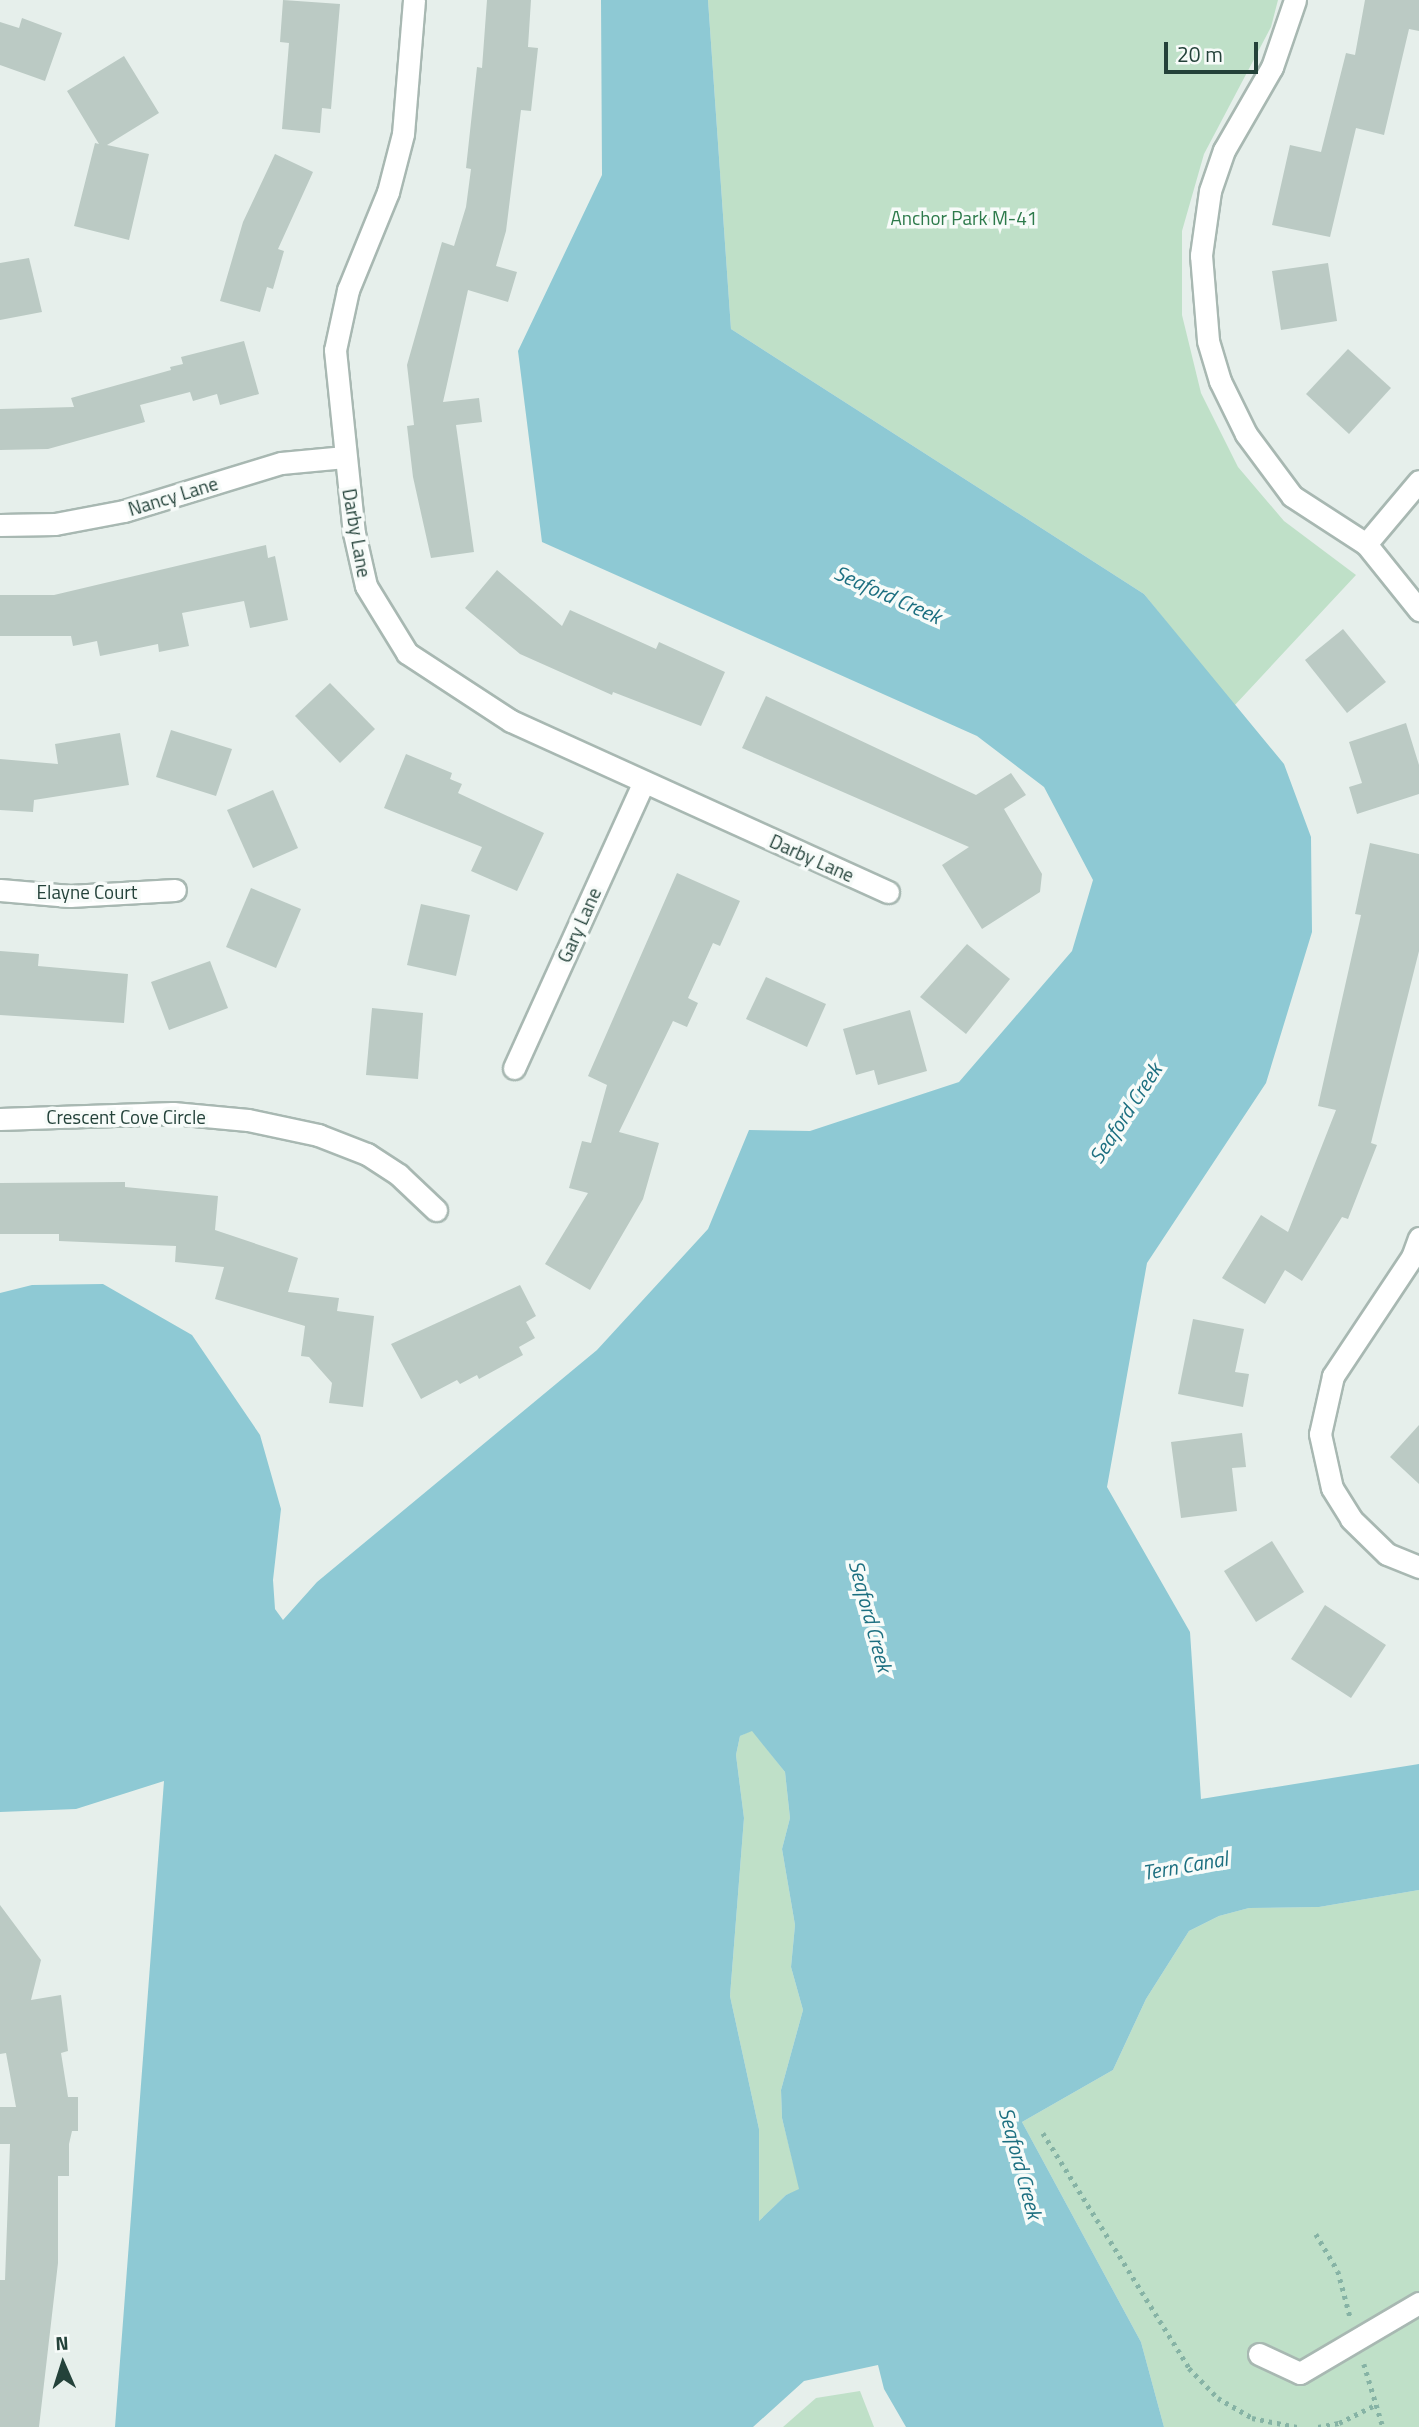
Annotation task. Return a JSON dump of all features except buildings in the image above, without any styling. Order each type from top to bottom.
[{"type":"street","name":"Darby Lane","points":[[414,0],[403,134],[388,192],[348,290],[335,350],[345,457],[366,586],[407,653],[510,721],[888,892]]},
{"type":"street","points":[[1294,0],[1272,67],[1224,150],[1210,191],[1201,255],[1208,341],[1220,381],[1246,435],[1292,496],[1366,544],[1419,610]]},
{"type":"street","name":"Nancy Lane","points":[[0,525],[55,524],[124,511],[281,463],[345,457]]},
{"type":"street","points":[[1366,544],[1419,481]]},
{"type":"street","name":"Gary Lane","points":[[514,1068],[644,782]]},
{"type":"street","name":"Elayne Court","points":[[0,890],[70,896],[175,890]]},
{"type":"street","name":"Crescent Cove Circle","points":[[0,1119],[160,1113],[248,1120],[318,1135],[367,1154],[399,1175],[436,1210]]},
{"type":"street","points":[[1419,1238],[1412,1257],[1333,1376],[1320,1434],[1332,1488],[1351,1519],[1387,1554],[1419,1567]]},
{"type":"street","points":[[1259,2354],[1300,2373],[1419,2302]]},
{"type":"path","points":[[1043,2133],[1189,2368],[1218,2398],[1251,2417],[1297,2427]]},
{"type":"path","points":[[1318,2427],[1339,2423],[1377,2404]]},
{"type":"green space","name":"Anchor Park M-41","points":[[708,0],[1278,0],[1271,27],[1204,154],[1182,231],[1182,315],[1201,393],[1238,467],[1284,521],[1356,575],[1234,706],[1144,594],[731,329]]},
{"type":"green space","points":[[752,1730],[785,1772],[790,1818],[782,1849],[795,1925],[791,1967],[803,2010],[781,2090],[782,2118],[800,2190],[786,2195],[758,2222],[759,2129],[730,1996],[744,1818],[736,1755],[740,1736]]},
{"type":"green space","points":[[1419,1890],[1419,2427],[1164,2427],[1141,2342],[1022,2122],[1113,2070],[1146,1999],[1189,1931],[1219,1916],[1249,1908],[1319,1907]]},
{"type":"green space","points":[[860,2391],[874,2427],[783,2427],[816,2398]]},
{"type":"water","points":[[601,0],[708,0],[731,329],[1144,594],[1284,764],[1311,837],[1312,932],[1266,1083],[1147,1263],[1107,1487],[1190,1632],[1201,1799],[1419,1764],[1419,1890],[1319,1907],[1249,1908],[1219,1916],[1189,1931],[1146,1999],[1113,2070],[1022,2122],[1141,2342],[1164,2427],[906,2427],[884,2389],[878,2365],[804,2381],[753,2427],[115,2427],[164,1781],[76,1809],[0,1812],[0,1293],[32,1285],[103,1284],[192,1335],[260,1435],[281,1509],[273,1580],[275,1609],[283,1620],[317,1582],[597,1350],[708,1229],[749,1130],[810,1131],[959,1082],[1072,951],[1093,880],[1044,787],[977,736],[542,542],[518,351],[602,175]],"holes":[[[752,1731],[785,1772],[790,1818],[782,1849],[795,1925],[791,1967],[803,2010],[781,2090],[782,2118],[799,2189],[786,2195],[759,2221],[759,2129],[730,1996],[744,1818],[736,1755],[740,1736]]]},
{"type":"water label","name":"Seaford Creek","points":[[888,594]]},
{"type":"water label","name":"Seaford Creek","points":[[1125,1113]]},
{"type":"water label","name":"Seaford Creek","points":[[871,1616]]},
{"type":"water label","name":"Tern Canal","points":[[1185,1865]]},
{"type":"water label","name":"Seaford Creek","points":[[1021,2163]]}]
